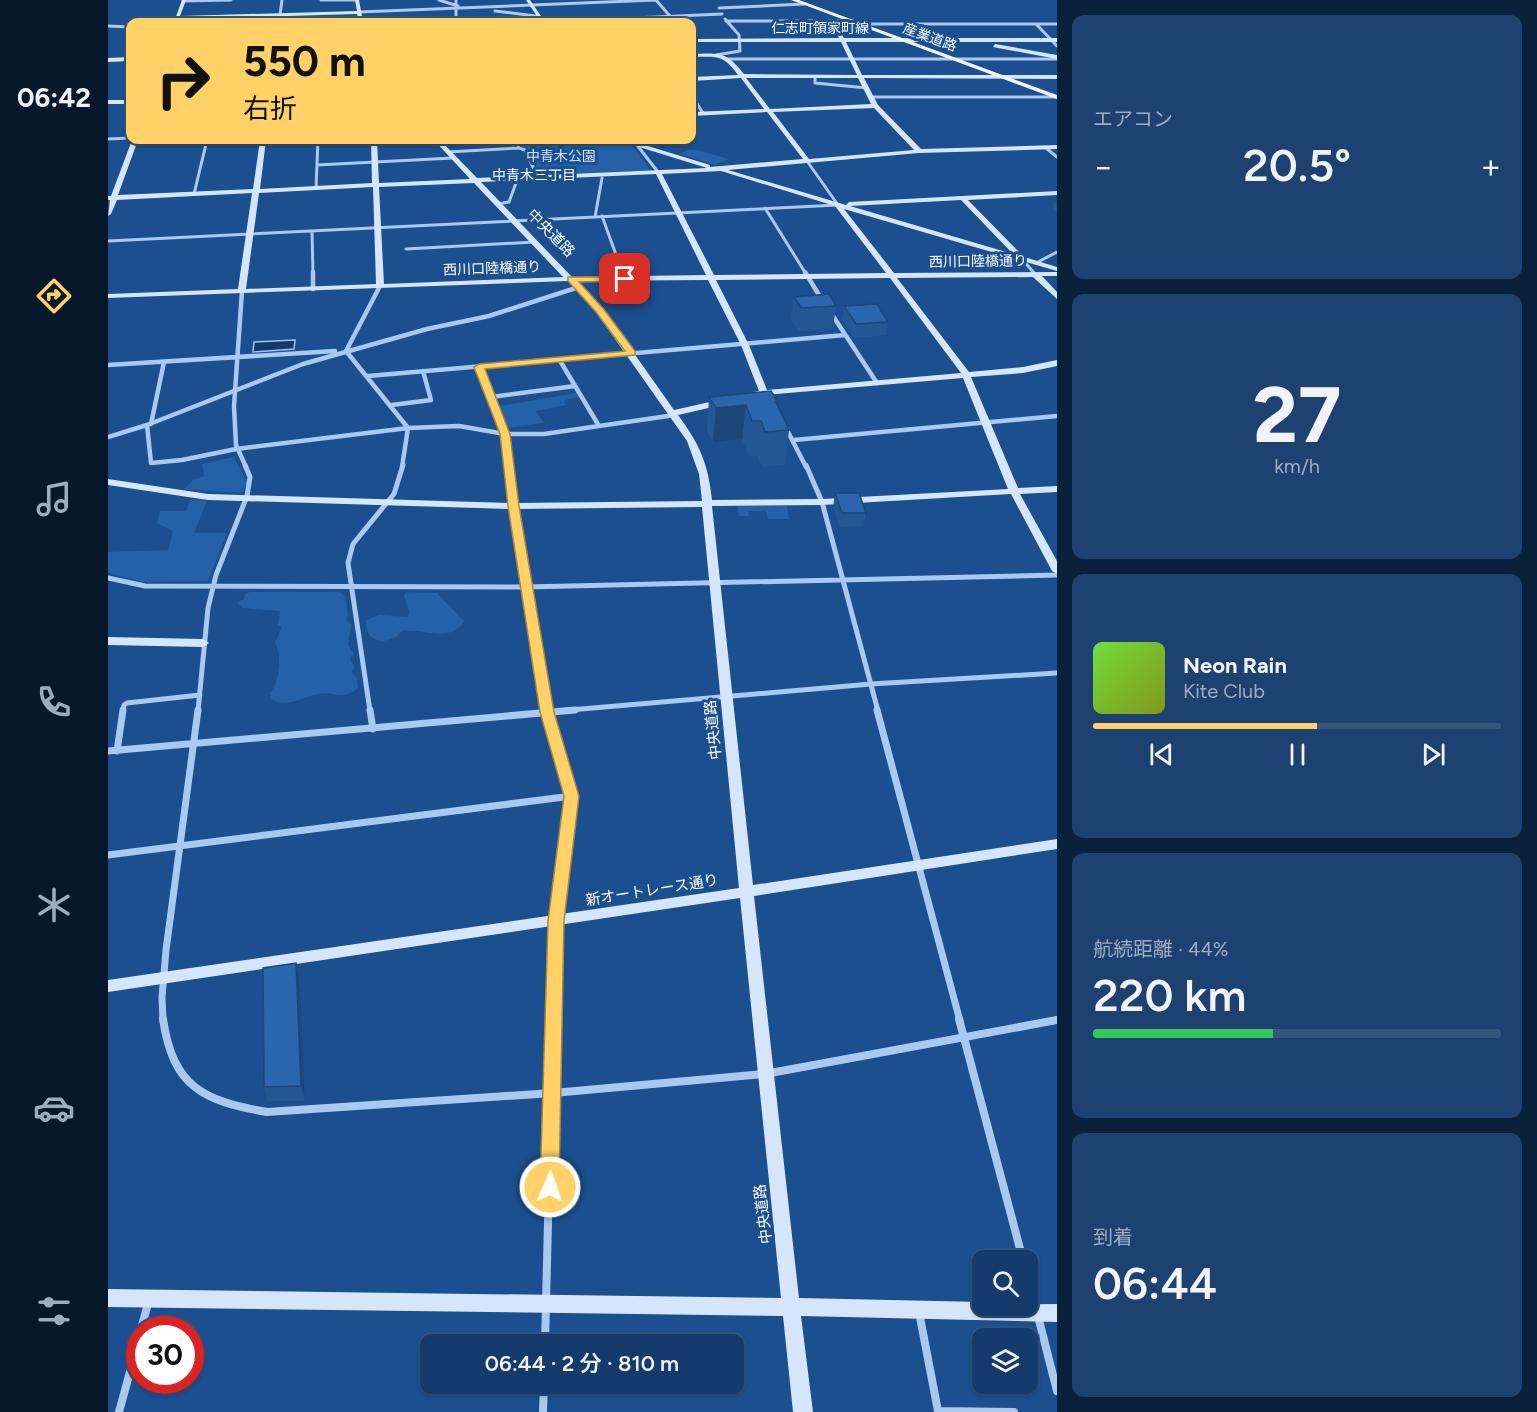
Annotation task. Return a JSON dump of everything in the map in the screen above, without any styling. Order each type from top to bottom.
[{"type":"main road","name":"産業道路","points":[[794,0],[1057,97]]},
{"type":"street","points":[[178,18],[183,0],[231,0]]},
{"type":"street","points":[[280,18],[282,0]]},
{"type":"street","points":[[321,0],[357,0],[360,18]]},
{"type":"street","points":[[439,0],[456,7]]},
{"type":"street","points":[[456,0],[456,18]]},
{"type":"street","points":[[528,0],[538,18]]},
{"type":"street","points":[[471,8],[656,0],[670,16]]},
{"type":"street","points":[[696,55],[716,55],[740,51],[739,35],[726,21],[718,6],[804,4]]},
{"type":"street","points":[[211,18],[456,7],[536,16]]},
{"type":"street","points":[[628,18],[722,14]]},
{"type":"street","points":[[726,21],[853,21]]},
{"type":"street","points":[[833,21],[875,106],[919,151]]},
{"type":"street","points":[[861,24],[1057,24]]},
{"type":"street","points":[[1036,24],[1054,40],[1057,46]]},
{"type":"street","points":[[108,26],[126,27]]},
{"type":"street","points":[[961,40],[1057,58]]},
{"type":"street","name":"仁志町領家町線","points":[[696,41],[1054,40]]},
{"type":"street","points":[[716,55],[727,59],[1057,58]]},
{"type":"street","points":[[108,60],[126,59]]},
{"type":"street","points":[[108,578],[145,586],[526,587],[1057,573],[1014,491],[966,375],[743,76],[727,59]]},
{"type":"street","points":[[815,77],[816,83],[867,88]]},
{"type":"street","points":[[696,78],[1057,77]]},
{"type":"street","points":[[871,97],[1057,97]]},
{"type":"street","points":[[108,102],[126,102]]},
{"type":"street","points":[[696,103],[702,113]]},
{"type":"street","points":[[696,114],[875,106]]},
{"type":"street","points":[[108,139],[126,138]]},
{"type":"street","points":[[108,214],[111,198],[133,144]]},
{"type":"street","points":[[194,194],[206,144]]},
{"type":"street","points":[[262,144],[234,357],[236,449],[251,479],[212,587],[204,643],[195,744],[163,979],[165,1038],[173,1061],[186,1079],[202,1092],[242,1109],[267,1112],[553,1093],[765,1074],[1057,1020]]},
{"type":"street","points":[[316,188],[318,144]]},
{"type":"street","points":[[346,351],[380,286],[374,144]]},
{"type":"street","name":"中央道路","points":[[440,144],[575,283],[632,353],[674,414],[699,456],[709,503],[765,1074],[803,1412]]},
{"type":"street","points":[[518,144],[519,148]]},
{"type":"street","points":[[637,144],[658,172],[679,212],[745,345],[764,393],[771,404]]},
{"type":"street","points":[[642,144],[717,169],[1057,268]]},
{"type":"street","points":[[111,198],[717,169],[809,164],[919,151],[1057,147]]},
{"type":"street","points":[[317,165],[519,148],[525,150],[538,178]]},
{"type":"street","points":[[1046,148],[1057,157]]},
{"type":"street","points":[[595,217],[602,178]]},
{"type":"street","points":[[497,204],[509,202],[516,183],[510,179]]},
{"type":"street","points":[[108,242],[1057,193]]},
{"type":"street","points":[[963,198],[1057,297]]},
{"type":"street","points":[[765,208],[807,277],[877,383]]},
{"type":"street","points":[[602,216],[625,279]]},
{"type":"street","points":[[312,231],[313,289]]},
{"type":"street","points":[[406,249],[534,242]]},
{"type":"street","points":[[1036,263],[1057,252]]},
{"type":"street","name":"西川口陸橋通り","points":[[108,296],[380,286],[575,283],[625,279],[1057,274]]},
{"type":"street","points":[[108,437],[149,424],[303,364],[427,329],[489,316],[575,283]]},
{"type":"street","points":[[368,376],[845,335]]},
{"type":"street","points":[[108,365],[346,351]]},
{"type":"street","points":[[346,351],[392,405],[408,428],[403,464],[393,494],[353,544],[348,563],[373,729]]},
{"type":"street","points":[[559,359],[599,426]]},
{"type":"street","points":[[164,362],[149,424],[151,463],[182,460],[236,449],[408,428],[459,426],[505,434],[544,434],[642,422],[731,400]]},
{"type":"street","points":[[742,397],[764,393],[1023,370],[1057,363]]},
{"type":"street","points":[[479,367],[505,434],[526,587],[547,712],[572,796],[556,921],[545,1334]]},
{"type":"street","points":[[392,405],[431,400],[423,371]]},
{"type":"street","points":[[491,397],[574,386]]},
{"type":"street","points":[[795,440],[1057,416]]},
{"type":"street","points":[[780,418],[795,440],[822,502],[1020,1250]]},
{"type":"street","points":[[108,482],[176,493],[246,498],[514,506],[822,502],[1057,489]]},
{"type":"street","points":[[108,641],[204,643]]},
{"type":"street","points":[[108,752],[871,684],[1057,673]]},
{"type":"street","points":[[117,751],[124,705],[200,695]]},
{"type":"street","points":[[108,855],[572,796]]},
{"type":"street","name":"新オートレース通り","points":[[108,986],[748,893],[1057,844]]},
{"type":"street","points":[[108,1298],[972,1311]]},
{"type":"street","points":[[144,1316],[149,1299]]},
{"type":"street","points":[[919,1310],[938,1411],[1014,1412]]},
{"type":"street","points":[[1038,1313],[1057,1313]]},
{"type":"street","points":[[1038,1316],[1057,1391]]},
{"type":"street","points":[[119,1412],[126,1386]]},
{"type":"street","points":[[543,1412],[544,1394]]},
{"type":"green space","name":"中青木公園","points":[[520,144],[631,144],[650,170],[542,175],[539,174],[529,149],[521,147]]},
{"type":"green space","points":[[688,150],[697,150],[729,159],[715,165],[679,154]]},
{"type":"green space","points":[[576,393],[579,397],[564,400],[566,405],[536,411],[544,423],[507,428],[500,406]]},
{"type":"green space","points":[[234,457],[247,482],[242,493],[184,489],[193,480],[204,476],[202,464]]},
{"type":"green space","points":[[190,500],[207,501],[194,533],[227,533],[208,581],[143,582],[108,573],[108,552],[168,550],[173,531],[157,523],[160,511],[186,511]]},
{"type":"green space","points":[[737,506],[787,506],[789,519],[768,519],[766,511],[748,511],[749,516],[739,516]]},
{"type":"green space","points":[[250,592],[339,592],[345,596],[348,615],[346,620],[351,625],[348,645],[354,654],[350,659],[355,668],[351,672],[357,678],[358,688],[342,695],[324,693],[284,703],[272,700],[270,693],[276,682],[279,668],[279,654],[275,642],[282,627],[278,625],[280,611],[243,608],[238,603],[244,599],[245,594]]},
{"type":"green space","points":[[406,592],[437,593],[464,621],[452,632],[436,634],[402,631],[385,641],[373,638],[366,628],[366,620],[379,615],[408,617],[409,611],[404,596]]},
{"type":"shaded area","points":[[295,340],[294,349],[253,352],[254,342]]},
{"type":"building","points":[[829,294],[836,306],[801,308],[794,297]]},
{"type":"building","points":[[877,304],[888,322],[856,324],[844,306]]},
{"type":"building","points":[[771,391],[789,430],[765,432],[761,421],[752,421],[746,405],[716,408],[709,397]]},
{"type":"building","points":[[835,493],[859,493],[866,513],[842,513]]},
{"type":"building","points":[[296,963],[301,1086],[264,1087],[263,968]]},
{"type":"district","name":"中青木三丁目","points":[[534,175]]},
{"type":"route","points":[[550,1187],[556,921],[572,796],[547,712],[526,587],[505,434],[479,367],[632,353],[572,279],[625,279]]}]
